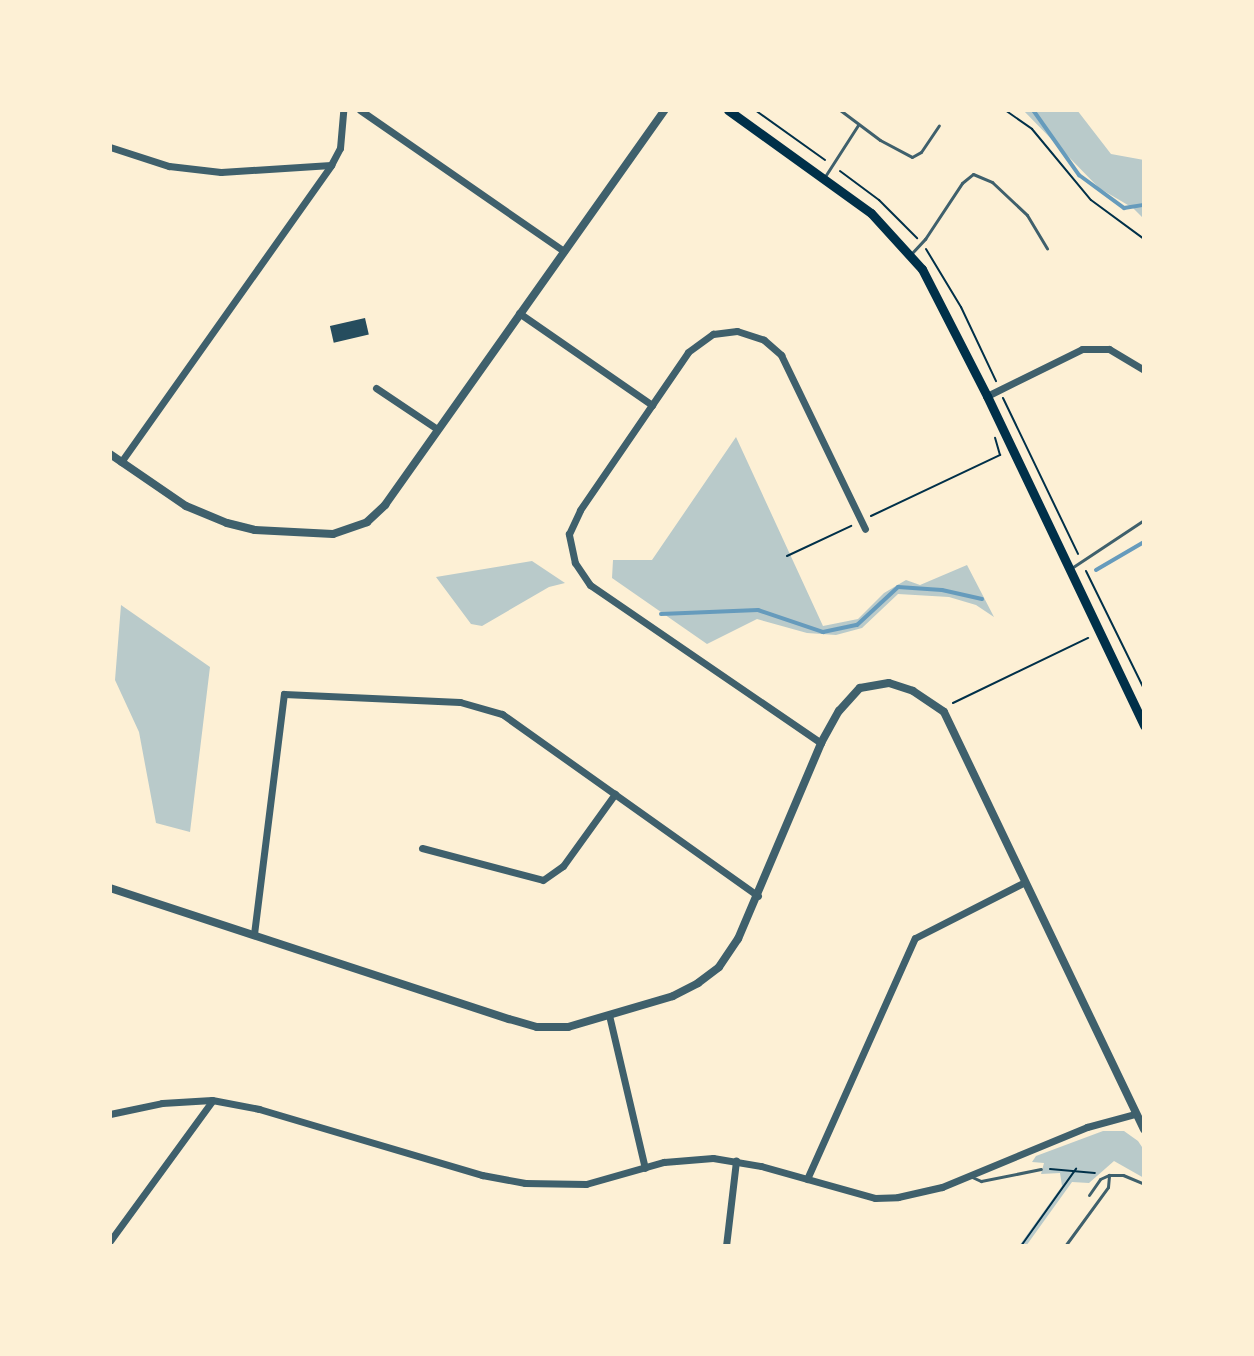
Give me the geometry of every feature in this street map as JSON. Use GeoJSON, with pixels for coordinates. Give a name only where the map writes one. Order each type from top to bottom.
{"type":"FeatureCollection","features":[{"type":"Feature","properties":{"kind":"main road"},"geometry":{"type":"LineString","coordinates":[[728,110],[871,213],[911,254],[938,295],[1144,725]]}},
{"type":"Feature","properties":{"kind":"street"},"geometry":{"type":"LineString","coordinates":[[121,462],[331,165],[340,148],[343,110]]}},
{"type":"Feature","properties":{"kind":"street"},"geometry":{"type":"LineString","coordinates":[[360,110],[564,251]]}},
{"type":"Feature","properties":{"kind":"street"},"geometry":{"type":"LineString","coordinates":[[110,454],[208,517],[255,530],[333,534],[356,528],[376,514],[665,110]]}},
{"type":"Feature","properties":{"kind":"street"},"geometry":{"type":"LineString","coordinates":[[110,147],[169,166],[221,172],[331,165]]}},
{"type":"Feature","properties":{"kind":"street"},"geometry":{"type":"LineString","coordinates":[[519,313],[652,405]]}},
{"type":"Feature","properties":{"kind":"street"},"geometry":{"type":"LineString","coordinates":[[821,743],[590,585],[575,563],[569,543],[573,522],[688,352],[713,334],[737,331],[764,340],[781,355],[863,525]]}},
{"type":"Feature","properties":{"kind":"street"},"geometry":{"type":"LineString","coordinates":[[987,396],[1082,349],[1109,349],[1144,370]]}},
{"type":"Feature","properties":{"kind":"street"},"geometry":{"type":"LineString","coordinates":[[376,388],[437,429]]}},
{"type":"Feature","properties":{"kind":"street"},"geometry":{"type":"LineString","coordinates":[[110,888],[537,1027],[568,1027],[687,991],[710,975],[728,956],[758,896],[821,743],[839,711],[860,688],[889,683],[913,691],[940,709],[1144,1130]]}},
{"type":"Feature","properties":{"kind":"street"},"geometry":{"type":"LineString","coordinates":[[254,934],[284,694],[460,702],[502,714],[758,896]]}},
{"type":"Feature","properties":{"kind":"street"},"geometry":{"type":"LineString","coordinates":[[422,848],[543,880],[563,866],[615,794]]}},
{"type":"Feature","properties":{"kind":"street"},"geometry":{"type":"LineString","coordinates":[[807,1179],[915,938],[1023,883]]}},
{"type":"Feature","properties":{"kind":"street"},"geometry":{"type":"LineString","coordinates":[[609,1015],[645,1168]]}},
{"type":"Feature","properties":{"kind":"street"},"geometry":{"type":"LineString","coordinates":[[110,1114],[162,1103],[212,1100],[259,1109],[514,1182],[544,1186],[586,1184],[687,1159],[736,1161],[875,1198],[919,1193],[969,1176],[1087,1127],[1135,1114]]}},
{"type":"Feature","properties":{"kind":"street"},"geometry":{"type":"LineString","coordinates":[[110,1241],[212,1100]]}},
{"type":"Feature","properties":{"kind":"street"},"geometry":{"type":"LineString","coordinates":[[726,1246],[736,1161]]}},
{"type":"Feature","properties":{"kind":"lane"},"geometry":{"type":"LineString","coordinates":[[840,110],[903,154],[916,158],[939,125]]}},
{"type":"Feature","properties":{"kind":"lane"},"geometry":{"type":"LineString","coordinates":[[824,178],[858,125]]}},
{"type":"Feature","properties":{"kind":"lane"},"geometry":{"type":"LineString","coordinates":[[911,254],[925,239],[962,183],[973,174],[992,182],[1027,215],[1047,248]]}},
{"type":"Feature","properties":{"kind":"lane"},"geometry":{"type":"LineString","coordinates":[[1070,569],[1144,520]]}},
{"type":"Feature","properties":{"kind":"lane"},"geometry":{"type":"LineString","coordinates":[[969,1176],[981,1181],[1041,1169]]}},
{"type":"Feature","properties":{"kind":"lane"},"geometry":{"type":"LineString","coordinates":[[1089,1195],[1100,1179],[1109,1175],[1123,1175],[1144,1184]]}},
{"type":"Feature","properties":{"kind":"lane"},"geometry":{"type":"LineString","coordinates":[[1065,1246],[1108,1187],[1109,1175]]}},
{"type":"Feature","properties":{"kind":"path"},"geometry":{"type":"LineString","coordinates":[[1005,110],[1032,129],[1091,200],[1144,239]]}},
{"type":"Feature","properties":{"kind":"path"},"geometry":{"type":"LineString","coordinates":[[787,556],[863,525],[1000,455],[993,440],[1005,434]]}},
{"type":"Feature","properties":{"kind":"path"},"geometry":{"type":"LineString","coordinates":[[940,709],[1100,632]]}},
{"type":"Feature","properties":{"kind":"path"},"geometry":{"type":"LineString","coordinates":[[1041,1169],[1076,1169],[1109,1175]]}},
{"type":"Feature","properties":{"kind":"path"},"geometry":{"type":"LineString","coordinates":[[1021,1246],[1076,1169]]}},
{"type":"Feature","properties":{"kind":"shaded area"},"geometry":{"type":"Polygon","coordinates":[[[1023,110],[1077,110],[1111,154],[1144,160],[1144,219],[1133,208],[1099,188],[1023,110]]]}},
{"type":"Feature","properties":{"kind":"shaded area"},"geometry":{"type":"Polygon","coordinates":[[[736,437],[823,626],[858,619],[884,593],[906,580],[920,585],[967,565],[994,617],[976,605],[949,597],[898,594],[862,628],[836,635],[807,633],[757,619],[707,644],[612,578],[613,560],[652,560],[736,437]]]}},
{"type":"Feature","properties":{"kind":"shaded area"},"geometry":{"type":"Polygon","coordinates":[[[532,561],[565,583],[549,587],[482,626],[471,624],[436,577],[532,561]]]}},
{"type":"Feature","properties":{"kind":"shaded area"},"geometry":{"type":"Polygon","coordinates":[[[121,605],[210,667],[190,832],[156,823],[139,732],[115,680],[121,605]]]}},
{"type":"Feature","properties":{"kind":"shaded area"},"geometry":{"type":"Polygon","coordinates":[[[1103,1131],[1124,1131],[1138,1141],[1144,1150],[1144,1178],[1114,1161],[1089,1183],[1072,1182],[1026,1246],[1019,1246],[1062,1186],[1060,1173],[1041,1174],[1044,1163],[1032,1162],[1036,1156],[1103,1131]]]}},
{"type":"Feature","properties":{"kind":"building"},"geometry":{"type":"Polygon","coordinates":[[[365,318],[369,335],[334,343],[330,326],[365,318]]]}},
{"type":"Feature","properties":{"kind":"waterway"},"geometry":{"type":"LineString","coordinates":[[1033,110],[1079,175],[1124,208],[1144,205]]}},
{"type":"Feature","properties":{"kind":"waterway"},"geometry":{"type":"LineString","coordinates":[[1096,570],[1144,542]]}},
{"type":"Feature","properties":{"kind":"waterway"},"geometry":{"type":"LineString","coordinates":[[661,614],[758,610],[823,632],[857,625],[898,587],[942,590],[982,599]]}}]}
